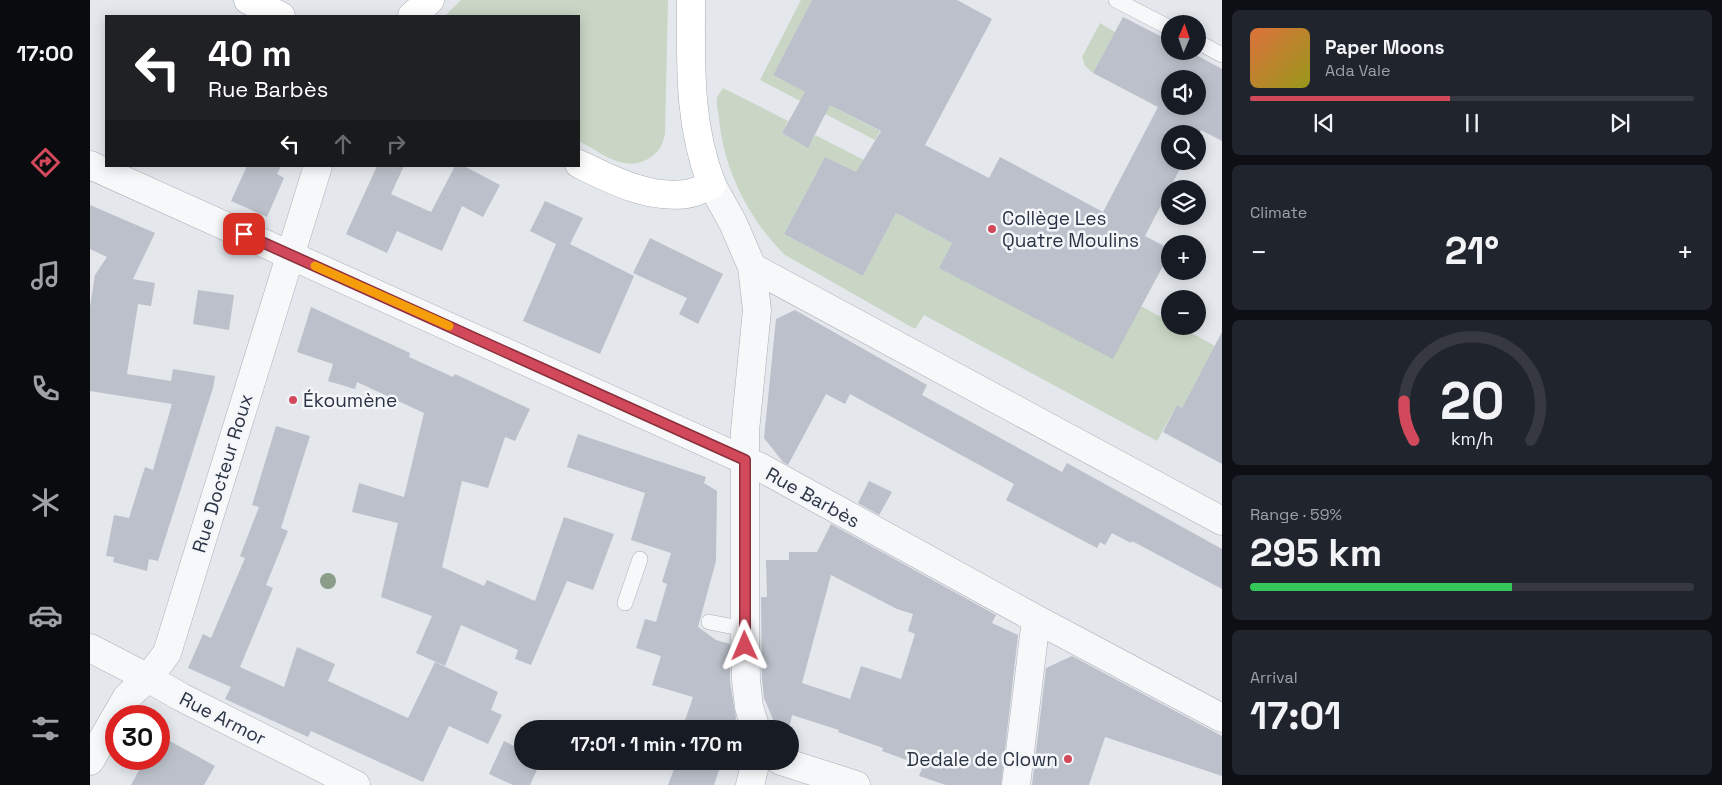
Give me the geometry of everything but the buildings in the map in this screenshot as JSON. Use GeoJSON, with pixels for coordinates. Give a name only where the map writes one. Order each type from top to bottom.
{"type":"FeatureCollection","features":[{"type":"Feature","properties":{"kind":"street"},"geometry":{"type":"LineString","coordinates":[[248,0],[279,15]]}},
{"type":"Feature","properties":{"kind":"street"},"geometry":{"type":"LineString","coordinates":[[413,15],[430,0]]}},
{"type":"Feature","properties":{"kind":"street"},"geometry":{"type":"LineString","coordinates":[[691,0],[693,109],[705,166],[712,185],[733,223],[752,267],[757,310],[745,431],[745,629],[749,707],[753,720]]}},
{"type":"Feature","properties":{"kind":"street"},"geometry":{"type":"LineString","coordinates":[[580,164],[638,190],[687,194],[712,185]]}},
{"type":"Feature","properties":{"kind":"street","name":"Rue Barbès"},"geometry":{"type":"LineString","coordinates":[[90,165],[745,460],[1222,718]]}},
{"type":"Feature","properties":{"kind":"street","name":"Rue Docteur Roux"},"geometry":{"type":"LineString","coordinates":[[90,761],[127,697],[148,678],[167,653],[318,167]]}},
{"type":"Feature","properties":{"kind":"street"},"geometry":{"type":"LineString","coordinates":[[752,267],[1222,521]]}},
{"type":"Feature","properties":{"kind":"street"},"geometry":{"type":"LineString","coordinates":[[1016,785],[1036,619]]}},
{"type":"Feature","properties":{"kind":"street","name":"Rue Armor"},"geometry":{"type":"LineString","coordinates":[[90,648],[347,783]]}},
{"type":"Feature","properties":{"kind":"street"},"geometry":{"type":"LineString","coordinates":[[799,767],[856,785]]}},
{"type":"Feature","properties":{"kind":"street"},"geometry":{"type":"LineString","coordinates":[[750,785],[754,770]]}},
{"type":"Feature","properties":{"kind":"lane"},"geometry":{"type":"LineString","coordinates":[[1116,0],[1161,23]]}},
{"type":"Feature","properties":{"kind":"lane"},"geometry":{"type":"LineString","coordinates":[[1206,46],[1222,55]]}},
{"type":"Feature","properties":{"kind":"lane"},"geometry":{"type":"LineString","coordinates":[[625,603],[640,559]]}},
{"type":"Feature","properties":{"kind":"lane"},"geometry":{"type":"LineString","coordinates":[[709,622],[745,629]]}},
{"type":"Feature","properties":{"kind":"green space"},"geometry":{"type":"Polygon","coordinates":[[[461,0],[668,0],[665,134],[663,142],[652,157],[639,163],[630,164],[612,159],[580,142],[580,15],[446,15],[461,0]]]}},
{"type":"Feature","properties":{"kind":"green space"},"geometry":{"type":"Polygon","coordinates":[[[801,0],[812,0],[773,75],[880,131],[875,140],[760,80],[801,0]]]}},
{"type":"Feature","properties":{"kind":"green space"},"geometry":{"type":"Polygon","coordinates":[[[1100,23],[1115,32],[1093,73],[1085,66],[1082,57],[1100,23]]]}},
{"type":"Feature","properties":{"kind":"green space"},"geometry":{"type":"Polygon","coordinates":[[[723,88],[788,121],[782,133],[808,147],[815,135],[864,160],[856,173],[825,157],[784,234],[863,276],[896,213],[952,243],[939,268],[1141,306],[1161,317],[1161,335],[1195,335],[1215,346],[1182,408],[1177,405],[1157,441],[924,315],[915,329],[785,255],[760,226],[749,209],[732,174],[722,137],[717,98],[723,88]]]}},
{"type":"Feature","properties":{"kind":"slow traffic"},"geometry":{"type":"LineString","coordinates":[[315,266],[449,326]]}},
{"type":"Feature","properties":{"kind":"place","name":"Collège Les Quatre Moulins"},"geometry":{"type":"Point","coordinates":[992,229]}},
{"type":"Feature","properties":{"kind":"place","name":"Ékoumène"},"geometry":{"type":"Point","coordinates":[293,400]}},
{"type":"Feature","properties":{"kind":"place","name":"Dedale de Clown"},"geometry":{"type":"Point","coordinates":[1068,759]}},
{"type":"Feature","properties":{"kind":"route"},"geometry":{"type":"LineString","coordinates":[[244,234],[745,460],[745,646]]}}]}
